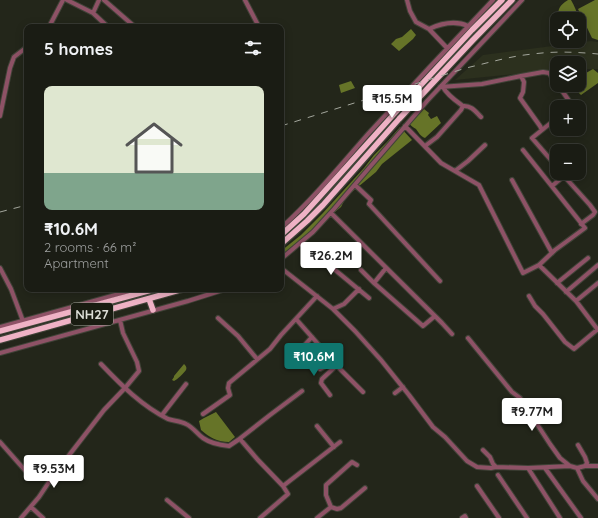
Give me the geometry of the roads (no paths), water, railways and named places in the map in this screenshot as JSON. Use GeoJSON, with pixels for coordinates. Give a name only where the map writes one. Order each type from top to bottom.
{"type":"FeatureCollection","features":[{"type":"Feature","properties":{"kind":"highway"},"geometry":{"type":"LineString","coordinates":[[284,232],[304,214],[394,114],[502,0]]}},
{"type":"Feature","properties":{"kind":"highway"},"geometry":{"type":"LineString","coordinates":[[284,241],[323,205],[399,119],[476,36],[512,0]]}},
{"type":"Feature","properties":{"kind":"highway","name":"NH27"},"geometry":{"type":"LineString","coordinates":[[0,332],[144,292]]}},
{"type":"Feature","properties":{"kind":"highway","name":"NH27"},"geometry":{"type":"LineString","coordinates":[[0,340],[174,292]]}},
{"type":"Feature","properties":{"kind":"highway"},"geometry":{"type":"LineString","coordinates":[[149,299],[153,310]]}},
{"type":"Feature","properties":{"kind":"street"},"geometry":{"type":"LineString","coordinates":[[51,24],[63,0]]}},
{"type":"Feature","properties":{"kind":"street"},"geometry":{"type":"LineString","coordinates":[[67,0],[94,13],[105,24]]}},
{"type":"Feature","properties":{"kind":"street"},"geometry":{"type":"LineString","coordinates":[[94,13],[100,0]]}},
{"type":"Feature","properties":{"kind":"street"},"geometry":{"type":"LineString","coordinates":[[104,0],[132,24]]}},
{"type":"Feature","properties":{"kind":"street"},"geometry":{"type":"LineString","coordinates":[[245,0],[257,24]]}},
{"type":"Feature","properties":{"kind":"street"},"geometry":{"type":"LineString","coordinates":[[407,0],[410,11],[416,22],[429,29],[447,48]]}},
{"type":"Feature","properties":{"kind":"street"},"geometry":{"type":"LineString","coordinates":[[284,225],[418,79],[493,0]]}},
{"type":"Feature","properties":{"kind":"street"},"geometry":{"type":"LineString","coordinates":[[284,257],[313,232],[331,213],[405,126],[522,0]]}},
{"type":"Feature","properties":{"kind":"street"},"geometry":{"type":"LineString","coordinates":[[429,29],[437,25],[457,22],[468,26]]}},
{"type":"Feature","properties":{"kind":"street"},"geometry":{"type":"LineString","coordinates":[[0,116],[2,92],[10,68],[14,58],[24,50]]}},
{"type":"Feature","properties":{"kind":"street"},"geometry":{"type":"LineString","coordinates":[[442,87],[482,84],[547,72],[550,75]]}},
{"type":"Feature","properties":{"kind":"street"},"geometry":{"type":"LineString","coordinates":[[521,76],[524,82],[523,92],[520,98],[542,130]]}},
{"type":"Feature","properties":{"kind":"street"},"geometry":{"type":"LineString","coordinates":[[442,87],[463,106],[472,108],[481,117]]}},
{"type":"Feature","properties":{"kind":"street"},"geometry":{"type":"LineString","coordinates":[[425,146],[437,137],[462,110],[463,106]]}},
{"type":"Feature","properties":{"kind":"street"},"geometry":{"type":"LineString","coordinates":[[550,124],[532,138],[550,159]]}},
{"type":"Feature","properties":{"kind":"street"},"geometry":{"type":"LineString","coordinates":[[405,126],[441,163],[479,185],[523,273],[540,265],[552,253],[585,228],[523,150]]}},
{"type":"Feature","properties":{"kind":"street"},"geometry":{"type":"LineString","coordinates":[[455,171],[486,145]]}},
{"type":"Feature","properties":{"kind":"street"},"geometry":{"type":"LineString","coordinates":[[512,180],[552,253]]}},
{"type":"Feature","properties":{"kind":"street"},"geometry":{"type":"LineString","coordinates":[[552,186],[558,180]]}},
{"type":"Feature","properties":{"kind":"street"},"geometry":{"type":"LineString","coordinates":[[568,180],[595,212],[593,216],[581,224]]}},
{"type":"Feature","properties":{"kind":"street"},"geometry":{"type":"LineString","coordinates":[[355,185],[371,200],[369,204],[440,281]]}},
{"type":"Feature","properties":{"kind":"street"},"geometry":{"type":"LineString","coordinates":[[331,213],[452,334]]}},
{"type":"Feature","properties":{"kind":"street"},"geometry":{"type":"LineString","coordinates":[[301,243],[369,298]]}},
{"type":"Feature","properties":{"kind":"street"},"geometry":{"type":"LineString","coordinates":[[557,283],[588,258]]}},
{"type":"Feature","properties":{"kind":"street"},"geometry":{"type":"LineString","coordinates":[[568,290],[598,264]]}},
{"type":"Feature","properties":{"kind":"street"},"geometry":{"type":"LineString","coordinates":[[529,296],[535,306],[565,342],[574,349],[598,330],[578,300],[568,290],[557,283],[540,265]]}},
{"type":"Feature","properties":{"kind":"street"},"geometry":{"type":"LineString","coordinates":[[0,268],[11,289],[23,321]]}},
{"type":"Feature","properties":{"kind":"street"},"geometry":{"type":"LineString","coordinates":[[374,283],[386,268]]}},
{"type":"Feature","properties":{"kind":"street"},"geometry":{"type":"LineString","coordinates":[[284,270],[333,309],[361,337],[403,387],[433,427],[445,437],[467,461],[477,467],[491,468],[545,468],[570,466]]}},
{"type":"Feature","properties":{"kind":"street"},"geometry":{"type":"LineString","coordinates":[[361,270],[423,326],[435,316]]}},
{"type":"Feature","properties":{"kind":"street"},"geometry":{"type":"LineString","coordinates":[[578,300],[598,283]]}},
{"type":"Feature","properties":{"kind":"street"},"geometry":{"type":"LineString","coordinates":[[333,309],[344,304],[359,289]]}},
{"type":"Feature","properties":{"kind":"street"},"geometry":{"type":"LineString","coordinates":[[0,327],[126,292]]}},
{"type":"Feature","properties":{"kind":"street"},"geometry":{"type":"LineString","coordinates":[[0,353],[216,292]]}},
{"type":"Feature","properties":{"kind":"street"},"geometry":{"type":"LineString","coordinates":[[203,414],[230,395],[228,388],[229,383],[270,349],[317,296]]}},
{"type":"Feature","properties":{"kind":"street"},"geometry":{"type":"LineString","coordinates":[[218,318],[238,336],[257,359]]}},
{"type":"Feature","properties":{"kind":"street"},"geometry":{"type":"LineString","coordinates":[[296,319],[363,392]]}},
{"type":"Feature","properties":{"kind":"street"},"geometry":{"type":"LineString","coordinates":[[21,518],[39,497],[53,476],[104,410],[139,371],[137,362],[123,333],[120,320]]}},
{"type":"Feature","properties":{"kind":"street"},"geometry":{"type":"LineString","coordinates":[[301,349],[312,338]]}},
{"type":"Feature","properties":{"kind":"street"},"geometry":{"type":"LineString","coordinates":[[468,338],[512,392],[520,398],[560,458],[570,466],[576,468],[598,466]]}},
{"type":"Feature","properties":{"kind":"street"},"geometry":{"type":"LineString","coordinates":[[320,369],[324,368],[331,358]]}},
{"type":"Feature","properties":{"kind":"street"},"geometry":{"type":"LineString","coordinates":[[101,364],[115,379],[142,403],[169,419],[186,423],[203,438],[217,444],[229,446],[302,391]]}},
{"type":"Feature","properties":{"kind":"street"},"geometry":{"type":"LineString","coordinates":[[330,395],[321,383],[322,379],[337,365]]}},
{"type":"Feature","properties":{"kind":"street"},"geometry":{"type":"LineString","coordinates":[[162,415],[186,384]]}},
{"type":"Feature","properties":{"kind":"street"},"geometry":{"type":"LineString","coordinates":[[395,392],[403,387]]}},
{"type":"Feature","properties":{"kind":"street"},"geometry":{"type":"LineString","coordinates":[[317,426],[334,447]]}},
{"type":"Feature","properties":{"kind":"street"},"geometry":{"type":"LineString","coordinates":[[240,439],[283,486],[288,494],[260,518]]}},
{"type":"Feature","properties":{"kind":"street"},"geometry":{"type":"LineString","coordinates":[[0,442],[30,476]]}},
{"type":"Feature","properties":{"kind":"street"},"geometry":{"type":"LineString","coordinates":[[283,486],[340,442]]}},
{"type":"Feature","properties":{"kind":"street"},"geometry":{"type":"LineString","coordinates":[[578,444],[587,463],[585,466]]}},
{"type":"Feature","properties":{"kind":"street"},"geometry":{"type":"LineString","coordinates":[[483,450],[490,457],[496,467]]}},
{"type":"Feature","properties":{"kind":"street"},"geometry":{"type":"LineString","coordinates":[[357,465],[352,462],[326,485],[326,495],[331,507],[337,509],[341,508],[365,488]]}},
{"type":"Feature","properties":{"kind":"street"},"geometry":{"type":"LineString","coordinates":[[528,468],[560,518]]}},
{"type":"Feature","properties":{"kind":"street"},"geometry":{"type":"LineString","coordinates":[[545,468],[581,518]]}},
{"type":"Feature","properties":{"kind":"street"},"geometry":{"type":"LineString","coordinates":[[576,468],[583,481],[598,499]]}},
{"type":"Feature","properties":{"kind":"street"},"geometry":{"type":"LineString","coordinates":[[498,474],[527,518]]}},
{"type":"Feature","properties":{"kind":"street"},"geometry":{"type":"LineString","coordinates":[[477,486],[499,518]]}},
{"type":"Feature","properties":{"kind":"street"},"geometry":{"type":"LineString","coordinates":[[167,500],[189,518]]}},
{"type":"Feature","properties":{"kind":"street"},"geometry":{"type":"LineString","coordinates":[[31,507],[43,518]]}},
{"type":"Feature","properties":{"kind":"street"},"geometry":{"type":"LineString","coordinates":[[317,518],[331,507]]}},
{"type":"Feature","properties":{"kind":"street"},"geometry":{"type":"LineString","coordinates":[[462,518],[465,516],[466,518]]}},
{"type":"Feature","properties":{"kind":"railway"},"geometry":{"type":"LineString","coordinates":[[284,125],[466,68],[499,60],[549,52],[598,54]]}},
{"type":"Feature","properties":{"kind":"railway"},"geometry":{"type":"LineString","coordinates":[[0,212],[24,206]]}}]}
